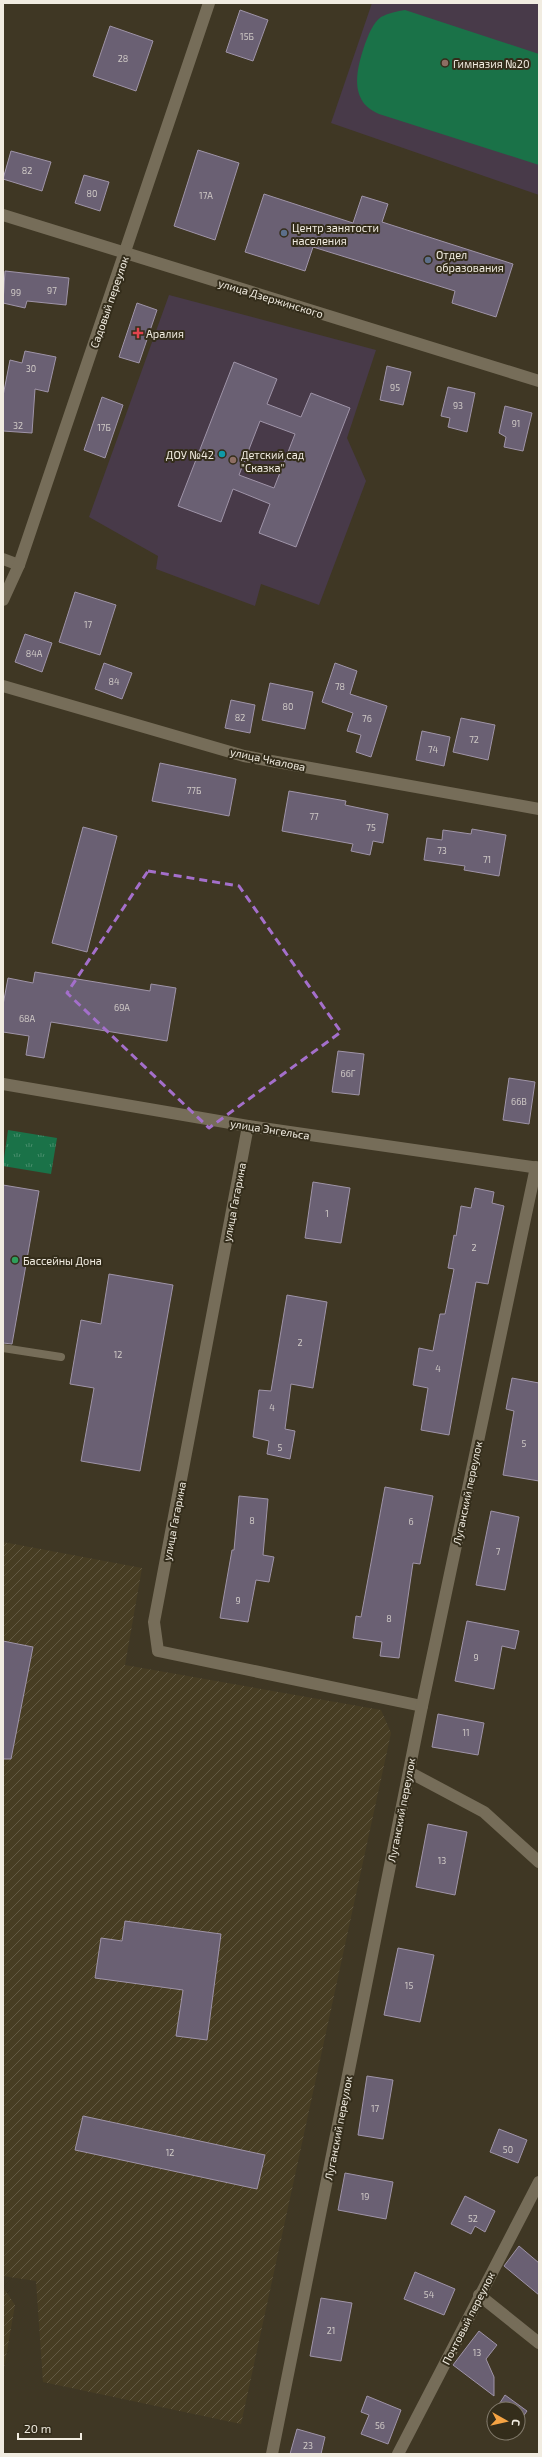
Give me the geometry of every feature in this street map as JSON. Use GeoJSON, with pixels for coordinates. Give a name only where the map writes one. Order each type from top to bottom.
{"type":"FeatureCollection","features":[{"type":"Feature","properties":{"kind":"street","name":"Садовый переулок"},"geometry":{"type":"LineString","coordinates":[[3,600],[19,564],[210,3]]}},
{"type":"Feature","properties":{"kind":"street","name":"улица Дзержинского"},"geometry":{"type":"LineString","coordinates":[[3,215],[539,381]]}},
{"type":"Feature","properties":{"kind":"street"},"geometry":{"type":"LineString","coordinates":[[3,559],[19,564]]}},
{"type":"Feature","properties":{"kind":"street","name":"улица Чкалова"},"geometry":{"type":"LineString","coordinates":[[3,686],[244,756],[539,809]]}},
{"type":"Feature","properties":{"kind":"street","name":"улица Энгельса"},"geometry":{"type":"LineString","coordinates":[[3,1084],[248,1126],[538,1167]]}},
{"type":"Feature","properties":{"kind":"street","name":"улица Гагарина"},"geometry":{"type":"LineString","coordinates":[[248,1126],[154,1622],[158,1651],[422,1706]]}},
{"type":"Feature","properties":{"kind":"street","name":"Луганский переулок"},"geometry":{"type":"LineString","coordinates":[[272,2454],[422,1706],[538,1167]]}},
{"type":"Feature","properties":{"kind":"street"},"geometry":{"type":"LineString","coordinates":[[409,1772],[484,1812],[539,1862]]}},
{"type":"Feature","properties":{"kind":"street","name":"Почтовый переулок"},"geometry":{"type":"LineString","coordinates":[[398,2454],[479,2295],[539,2182]]}},
{"type":"Feature","properties":{"kind":"street"},"geometry":{"type":"LineString","coordinates":[[479,2295],[539,2343]]}},
{"type":"Feature","properties":{"kind":"lane"},"geometry":{"type":"LineString","coordinates":[[3,1348],[61,1357]]}},
{"type":"Feature","properties":{"kind":"highlighted area"},"geometry":{"type":"Polygon","coordinates":[[[148,871],[239,886],[341,1032],[209,1128],[67,993],[148,871]]]}},
{"type":"Feature","properties":{"kind":"shaded area","name":"Гимназия №20"},"geometry":{"type":"Polygon","coordinates":[[[372,3],[539,3],[539,195],[331,123],[372,3]]]}},
{"type":"Feature","properties":{"kind":"shaded area","name":"Детский сад \"Сказка\""},"geometry":{"type":"Polygon","coordinates":[[[169,295],[376,350],[347,438],[366,481],[319,605],[261,584],[255,606],[156,569],[158,556],[89,517],[169,295]]]}},
{"type":"Feature","properties":{"kind":"shaded area"},"geometry":{"type":"Polygon","coordinates":[[[3,1542],[142,1568],[125,1665],[381,1710],[391,1733],[241,2424],[43,2382],[36,2281],[3,2276],[3,1542]]]}},
{"type":"Feature","properties":{"kind":"shaded area"},"geometry":{"type":"Polygon","coordinates":[[[3,2287],[15,2305],[3,2374],[3,2287]]]}},
{"type":"Feature","properties":{"kind":"green space","name":"Гимназия №20"},"geometry":{"type":"Polygon","coordinates":[[[405,10],[539,54],[539,165],[379,114],[369,109],[359,94],[357,85],[357,76],[364,47],[375,23],[381,17],[393,12],[405,10]]]}},
{"type":"Feature","properties":{"kind":"green space"},"geometry":{"type":"Polygon","coordinates":[[[8,1130],[57,1138],[51,1174],[3,1166],[8,1130]]]}},
{"type":"Feature","properties":{"kind":"building"},"geometry":{"type":"Polygon","coordinates":[[[240,10],[268,20],[253,61],[226,52],[240,10]]]}},
{"type":"Feature","properties":{"kind":"building"},"geometry":{"type":"Polygon","coordinates":[[[110,26],[153,41],[136,91],[93,76],[110,26]]]}},
{"type":"Feature","properties":{"kind":"building"},"geometry":{"type":"Polygon","coordinates":[[[198,150],[239,163],[215,240],[174,226],[198,150]]]}},
{"type":"Feature","properties":{"kind":"building"},"geometry":{"type":"Polygon","coordinates":[[[11,151],[51,162],[42,191],[3,179],[11,151]]]}},
{"type":"Feature","properties":{"kind":"building"},"geometry":{"type":"Polygon","coordinates":[[[84,175],[109,182],[100,211],[75,203],[84,175]]]}},
{"type":"Feature","properties":{"kind":"building","name":"Отдел образования"},"geometry":{"type":"Polygon","coordinates":[[[264,194],[353,223],[362,196],[388,204],[382,222],[513,264],[496,317],[452,303],[455,291],[313,247],[305,271],[245,252],[264,194]]]}},
{"type":"Feature","properties":{"kind":"building"},"geometry":{"type":"Polygon","coordinates":[[[5,271],[69,278],[66,305],[27,301],[25,308],[3,303],[5,271]]]}},
{"type":"Feature","properties":{"kind":"building","name":"Аралия"},"geometry":{"type":"Polygon","coordinates":[[[137,303],[157,310],[139,363],[119,357],[137,303]]]}},
{"type":"Feature","properties":{"kind":"building"},"geometry":{"type":"Polygon","coordinates":[[[25,351],[56,357],[48,392],[35,389],[32,433],[3,431],[3,396],[10,360],[22,363],[25,351]]]}},
{"type":"Feature","properties":{"kind":"building","name":"ДОУ №42"},"geometry":{"type":"Polygon","coordinates":[[[234,362],[277,379],[267,404],[301,417],[311,393],[350,408],[296,547],[259,533],[270,504],[233,489],[221,522],[178,506],[234,362]],[[260,421],[239,475],[274,488],[295,434],[260,421]]]}},
{"type":"Feature","properties":{"kind":"building"},"geometry":{"type":"Polygon","coordinates":[[[387,366],[411,372],[403,405],[380,400],[387,366]]]}},
{"type":"Feature","properties":{"kind":"building"},"geometry":{"type":"Polygon","coordinates":[[[448,387],[475,393],[467,432],[448,427],[450,418],[441,416],[448,387]]]}},
{"type":"Feature","properties":{"kind":"building"},"geometry":{"type":"Polygon","coordinates":[[[102,397],[123,405],[105,458],[84,450],[102,397]]]}},
{"type":"Feature","properties":{"kind":"building"},"geometry":{"type":"Polygon","coordinates":[[[505,406],[532,413],[523,451],[504,447],[506,437],[499,433],[505,406]]]}},
{"type":"Feature","properties":{"kind":"building"},"geometry":{"type":"Polygon","coordinates":[[[75,592],[116,605],[100,655],[59,642],[75,592]]]}},
{"type":"Feature","properties":{"kind":"building"},"geometry":{"type":"Polygon","coordinates":[[[25,634],[52,643],[42,672],[15,662],[25,634]]]}},
{"type":"Feature","properties":{"kind":"building"},"geometry":{"type":"Polygon","coordinates":[[[104,663],[132,673],[122,699],[95,689],[104,663]]]}},
{"type":"Feature","properties":{"kind":"building"},"geometry":{"type":"Polygon","coordinates":[[[335,663],[357,671],[350,694],[387,706],[371,757],[356,752],[361,735],[347,731],[353,713],[322,702],[335,663]]]}},
{"type":"Feature","properties":{"kind":"building"},"geometry":{"type":"Polygon","coordinates":[[[270,683],[313,692],[305,729],[262,720],[270,683]]]}},
{"type":"Feature","properties":{"kind":"building"},"geometry":{"type":"Polygon","coordinates":[[[231,700],[255,705],[250,733],[225,728],[231,700]]]}},
{"type":"Feature","properties":{"kind":"building"},"geometry":{"type":"Polygon","coordinates":[[[461,718],[495,725],[488,760],[453,752],[461,718]]]}},
{"type":"Feature","properties":{"kind":"building"},"geometry":{"type":"Polygon","coordinates":[[[422,731],[450,737],[444,766],[416,760],[422,731]]]}},
{"type":"Feature","properties":{"kind":"building"},"geometry":{"type":"Polygon","coordinates":[[[160,763],[236,779],[229,816],[152,801],[160,763]]]}},
{"type":"Feature","properties":{"kind":"building"},"geometry":{"type":"Polygon","coordinates":[[[289,791],[346,801],[345,805],[388,814],[383,843],[373,841],[370,855],[351,851],[353,844],[282,831],[289,791]]]}},
{"type":"Feature","properties":{"kind":"building"},"geometry":{"type":"Polygon","coordinates":[[[83,827],[117,836],[87,952],[52,943],[83,827]]]}},
{"type":"Feature","properties":{"kind":"building"},"geometry":{"type":"Polygon","coordinates":[[[472,829],[506,835],[499,876],[464,870],[465,866],[424,860],[427,838],[442,840],[443,830],[471,834],[472,829]]]}},
{"type":"Feature","properties":{"kind":"building"},"geometry":{"type":"Polygon","coordinates":[[[35,972],[150,991],[151,984],[176,988],[167,1041],[51,1022],[44,1058],[26,1055],[29,1036],[3,1032],[3,1005],[8,978],[33,983],[35,972]]]}},
{"type":"Feature","properties":{"kind":"building"},"geometry":{"type":"Polygon","coordinates":[[[338,1051],[364,1054],[359,1095],[332,1092],[338,1051]]]}},
{"type":"Feature","properties":{"kind":"building"},"geometry":{"type":"Polygon","coordinates":[[[509,1078],[535,1082],[529,1124],[503,1120],[509,1078]]]}},
{"type":"Feature","properties":{"kind":"building"},"geometry":{"type":"Polygon","coordinates":[[[313,1182],[350,1188],[341,1243],[305,1238],[313,1182]]]}},
{"type":"Feature","properties":{"kind":"building","name":"Бассейны Дона"},"geometry":{"type":"Polygon","coordinates":[[[3,1185],[39,1191],[12,1344],[3,1343],[3,1185]]]}},
{"type":"Feature","properties":{"kind":"building"},"geometry":{"type":"Polygon","coordinates":[[[475,1188],[494,1192],[492,1203],[504,1206],[488,1284],[476,1282],[449,1435],[421,1430],[428,1388],[413,1385],[419,1348],[433,1351],[440,1314],[445,1314],[454,1269],[448,1268],[454,1235],[456,1236],[461,1206],[471,1208],[475,1188]]]}},
{"type":"Feature","properties":{"kind":"building"},"geometry":{"type":"Polygon","coordinates":[[[109,1274],[173,1285],[140,1471],[81,1461],[94,1388],[70,1384],[81,1320],[101,1324],[109,1274]]]}},
{"type":"Feature","properties":{"kind":"building"},"geometry":{"type":"Polygon","coordinates":[[[287,1295],[327,1302],[313,1388],[291,1384],[285,1429],[295,1431],[290,1459],[267,1454],[269,1441],[253,1437],[259,1390],[271,1391],[287,1295]]]}},
{"type":"Feature","properties":{"kind":"building"},"geometry":{"type":"Polygon","coordinates":[[[512,1378],[539,1383],[539,1481],[503,1475],[514,1411],[506,1409],[512,1378]]]}},
{"type":"Feature","properties":{"kind":"building"},"geometry":{"type":"Polygon","coordinates":[[[385,1487],[433,1496],[420,1564],[413,1563],[399,1658],[380,1656],[382,1642],[353,1638],[356,1616],[361,1617],[385,1487]]]}},
{"type":"Feature","properties":{"kind":"building"},"geometry":{"type":"Polygon","coordinates":[[[239,1496],[268,1499],[263,1555],[274,1557],[269,1582],[256,1580],[248,1622],[220,1618],[232,1550],[234,1550],[239,1496]]]}},
{"type":"Feature","properties":{"kind":"building"},"geometry":{"type":"Polygon","coordinates":[[[491,1511],[519,1517],[505,1590],[476,1585],[491,1511]]]}},
{"type":"Feature","properties":{"kind":"building"},"geometry":{"type":"Polygon","coordinates":[[[467,1621],[519,1631],[515,1649],[502,1646],[494,1689],[455,1681],[467,1621]]]}},
{"type":"Feature","properties":{"kind":"building"},"geometry":{"type":"Polygon","coordinates":[[[3,1641],[33,1647],[11,1759],[3,1759],[3,1641]]]}},
{"type":"Feature","properties":{"kind":"building"},"geometry":{"type":"Polygon","coordinates":[[[438,1714],[484,1723],[478,1755],[432,1747],[438,1714]]]}},
{"type":"Feature","properties":{"kind":"building"},"geometry":{"type":"Polygon","coordinates":[[[428,1824],[467,1832],[455,1895],[416,1887],[428,1824]]]}},
{"type":"Feature","properties":{"kind":"building"},"geometry":{"type":"Polygon","coordinates":[[[125,1921],[221,1934],[207,2040],[176,2036],[183,1990],[95,1978],[101,1938],[122,1941],[125,1921]]]}},
{"type":"Feature","properties":{"kind":"building"},"geometry":{"type":"Polygon","coordinates":[[[398,1948],[434,1955],[420,2022],[384,2015],[398,1948]]]}},
{"type":"Feature","properties":{"kind":"building"},"geometry":{"type":"Polygon","coordinates":[[[367,2076],[393,2080],[383,2139],[358,2135],[367,2076]]]}},
{"type":"Feature","properties":{"kind":"building"},"geometry":{"type":"Polygon","coordinates":[[[83,2116],[265,2155],[257,2189],[75,2150],[83,2116]]]}},
{"type":"Feature","properties":{"kind":"building"},"geometry":{"type":"Polygon","coordinates":[[[499,2129],[527,2140],[518,2163],[490,2152],[499,2129]]]}},
{"type":"Feature","properties":{"kind":"building"},"geometry":{"type":"Polygon","coordinates":[[[345,2173],[393,2182],[386,2219],[338,2210],[345,2173]]]}},
{"type":"Feature","properties":{"kind":"building"},"geometry":{"type":"Polygon","coordinates":[[[465,2196],[495,2211],[485,2232],[475,2226],[471,2234],[451,2224],[465,2196]]]}},
{"type":"Feature","properties":{"kind":"building"},"geometry":{"type":"Polygon","coordinates":[[[519,2246],[539,2263],[539,2295],[504,2266],[519,2246]]]}},
{"type":"Feature","properties":{"kind":"building"},"geometry":{"type":"Polygon","coordinates":[[[415,2272],[455,2289],[444,2315],[404,2299],[415,2272]]]}},
{"type":"Feature","properties":{"kind":"building"},"geometry":{"type":"Polygon","coordinates":[[[321,2298],[352,2303],[341,2361],[310,2356],[321,2298]]]}},
{"type":"Feature","properties":{"kind":"building"},"geometry":{"type":"Polygon","coordinates":[[[479,2331],[497,2345],[486,2359],[494,2377],[494,2396],[453,2365],[479,2331]]]}},
{"type":"Feature","properties":{"kind":"building"},"geometry":{"type":"Polygon","coordinates":[[[505,2395],[513,2401],[501,2401],[505,2395]]]}},
{"type":"Feature","properties":{"kind":"building"},"geometry":{"type":"Polygon","coordinates":[[[367,2396],[401,2410],[388,2444],[361,2434],[369,2415],[361,2412],[367,2396]]]}},
{"type":"Feature","properties":{"kind":"building"},"geometry":{"type":"Polygon","coordinates":[[[297,2429],[325,2437],[321,2454],[290,2454],[297,2429]]]}},
{"type":"Feature","properties":{"kind":"place","name":"Гимназия №20"},"geometry":{"type":"Point","coordinates":[445,63]}},
{"type":"Feature","properties":{"kind":"place","name":"Центр занятости населения"},"geometry":{"type":"Point","coordinates":[284,233]}},
{"type":"Feature","properties":{"kind":"place","name":"Отдел образования"},"geometry":{"type":"Point","coordinates":[428,260]}},
{"type":"Feature","properties":{"kind":"place","name":"Аралия"},"geometry":{"type":"Point","coordinates":[138,333]}},
{"type":"Feature","properties":{"kind":"place","name":"ДОУ №42"},"geometry":{"type":"Point","coordinates":[222,454]}},
{"type":"Feature","properties":{"kind":"place","name":"Детский сад \"Сказка\""},"geometry":{"type":"Point","coordinates":[233,460]}},
{"type":"Feature","properties":{"kind":"place","name":"Бассейны Дона"},"geometry":{"type":"Point","coordinates":[15,1260]}}]}
